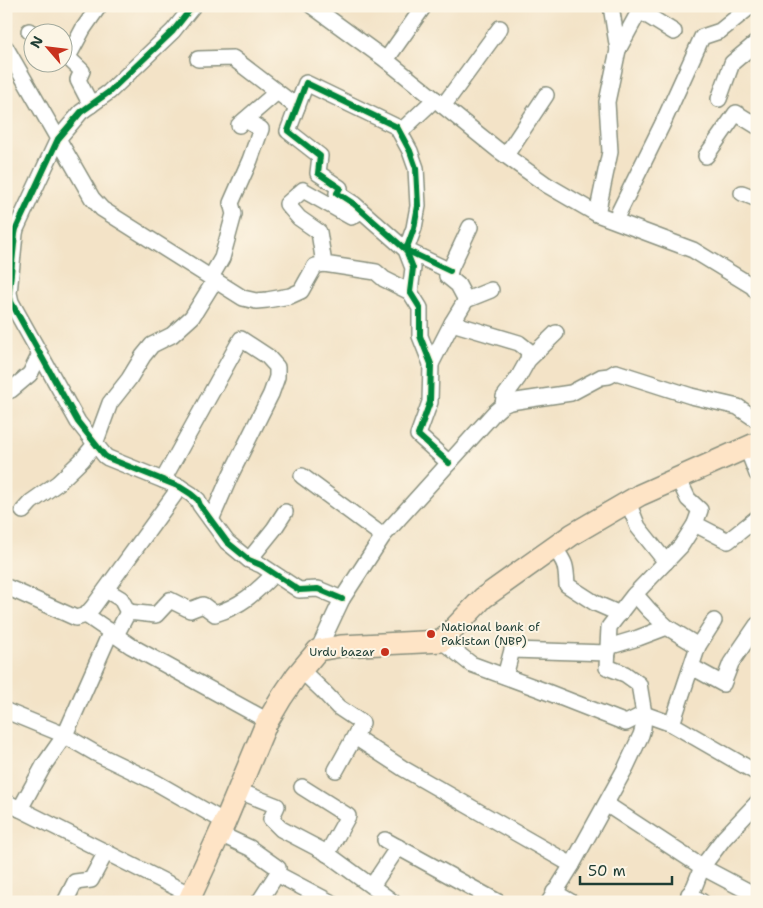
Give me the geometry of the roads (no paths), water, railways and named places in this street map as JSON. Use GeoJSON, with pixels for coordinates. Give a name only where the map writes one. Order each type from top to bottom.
{"type":"FeatureCollection","features":[{"type":"Feature","properties":{"kind":"main road"},"geometry":{"type":"LineString","coordinates":[[189,900],[223,828],[268,721],[301,670],[318,650],[341,646],[442,641],[484,598],[573,534],[640,495],[752,446]]}},
{"type":"Feature","properties":{"kind":"street"},"geometry":{"type":"LineString","coordinates":[[72,44],[99,6]]}},
{"type":"Feature","properties":{"kind":"street"},"geometry":{"type":"LineString","coordinates":[[312,6],[386,60],[547,185],[597,214],[693,250],[752,286],[757,292]]}},
{"type":"Feature","properties":{"kind":"street"},"geometry":{"type":"LineString","coordinates":[[386,60],[424,6]]}},
{"type":"Feature","properties":{"kind":"street"},"geometry":{"type":"LineString","coordinates":[[610,6],[618,50]]}},
{"type":"Feature","properties":{"kind":"street"},"geometry":{"type":"LineString","coordinates":[[614,220],[662,125],[702,36],[720,31],[752,6]]}},
{"type":"Feature","properties":{"kind":"street"},"geometry":{"type":"LineString","coordinates":[[187,8],[173,31],[109,92],[81,112],[58,139],[11,228],[8,292],[11,302],[78,422],[108,458],[180,487],[191,494],[198,500],[227,542],[249,560],[299,590],[318,590],[342,599]]}},
{"type":"Feature","properties":{"kind":"street"},"geometry":{"type":"LineString","coordinates":[[597,214],[610,152],[608,102],[618,50],[641,9],[674,32]]}},
{"type":"Feature","properties":{"kind":"street"},"geometry":{"type":"LineString","coordinates":[[400,132],[439,102],[500,28]]}},
{"type":"Feature","properties":{"kind":"street"},"geometry":{"type":"LineString","coordinates":[[719,99],[732,63],[757,42]]}},
{"type":"Feature","properties":{"kind":"street"},"geometry":{"type":"LineString","coordinates":[[6,48],[92,198],[102,210],[243,298],[256,301],[290,296],[301,291],[315,266],[324,264],[376,272],[384,279],[410,292],[420,308],[420,336],[431,364],[430,402],[418,436],[449,463]]}},
{"type":"Feature","properties":{"kind":"street"},"geometry":{"type":"LineString","coordinates":[[198,59],[233,58],[297,107]]}},
{"type":"Feature","properties":{"kind":"street"},"geometry":{"type":"LineString","coordinates":[[72,61],[82,70],[78,80],[91,105]]}},
{"type":"Feature","properties":{"kind":"street"},"geometry":{"type":"LineString","coordinates":[[410,292],[413,268],[406,250],[414,228],[418,206],[416,168],[410,151],[397,127],[306,83],[288,131],[320,156],[318,173],[340,188],[337,193],[354,204],[406,250],[450,271]]}},
{"type":"Feature","properties":{"kind":"street"},"geometry":{"type":"LineString","coordinates":[[23,511],[31,502],[58,483],[82,460],[95,444],[110,403],[152,345],[172,335],[192,317],[222,258],[234,214],[231,204],[261,129],[242,122],[277,92]]}},
{"type":"Feature","properties":{"kind":"street"},"geometry":{"type":"LineString","coordinates":[[506,155],[546,95]]}},
{"type":"Feature","properties":{"kind":"street"},"geometry":{"type":"LineString","coordinates":[[706,156],[736,113],[757,126]]}},
{"type":"Feature","properties":{"kind":"street"},"geometry":{"type":"LineString","coordinates":[[324,264],[318,232],[299,218],[288,204],[302,190],[351,217],[361,211]]}},
{"type":"Feature","properties":{"kind":"street"},"geometry":{"type":"LineString","coordinates":[[742,194],[757,199]]}},
{"type":"Feature","properties":{"kind":"street"},"geometry":{"type":"LineString","coordinates":[[466,300],[458,285],[447,276],[470,227]]}},
{"type":"Feature","properties":{"kind":"street"},"geometry":{"type":"LineString","coordinates":[[431,364],[466,300],[491,290]]}},
{"type":"Feature","properties":{"kind":"street"},"geometry":{"type":"LineString","coordinates":[[452,323],[519,343],[528,351],[528,360]]}},
{"type":"Feature","properties":{"kind":"street"},"geometry":{"type":"LineString","coordinates":[[502,405],[504,397],[528,360],[556,333]]}},
{"type":"Feature","properties":{"kind":"street"},"geometry":{"type":"LineString","coordinates":[[163,480],[242,339],[267,356],[277,367],[277,377],[271,394],[231,474],[211,520]]}},
{"type":"Feature","properties":{"kind":"street"},"geometry":{"type":"LineString","coordinates":[[6,392],[30,374],[40,354]]}},
{"type":"Feature","properties":{"kind":"street"},"geometry":{"type":"LineString","coordinates":[[318,650],[342,599],[383,536],[502,405],[571,392],[601,377],[609,376],[616,372],[692,396],[738,407],[757,420]]}},
{"type":"Feature","properties":{"kind":"street"},"geometry":{"type":"LineString","coordinates":[[752,446],[757,474]]}},
{"type":"Feature","properties":{"kind":"street"},"geometry":{"type":"LineString","coordinates":[[302,476],[383,536]]}},
{"type":"Feature","properties":{"kind":"street"},"geometry":{"type":"LineString","coordinates":[[571,902],[552,897],[572,865],[626,767],[641,734],[644,714],[639,684],[625,674],[607,667],[610,627],[635,594],[681,546],[695,524],[700,510],[688,500],[678,478]]}},
{"type":"Feature","properties":{"kind":"street"},"geometry":{"type":"LineString","coordinates":[[6,592],[9,588],[15,590],[76,618],[86,615],[180,487]]}},
{"type":"Feature","properties":{"kind":"street"},"geometry":{"type":"LineString","coordinates":[[628,502],[638,527],[666,562]]}},
{"type":"Feature","properties":{"kind":"street"},"geometry":{"type":"LineString","coordinates":[[249,560],[274,530],[285,512]]}},
{"type":"Feature","properties":{"kind":"street"},"geometry":{"type":"LineString","coordinates":[[695,524],[728,542],[757,518]]}},
{"type":"Feature","properties":{"kind":"street"},"geometry":{"type":"LineString","coordinates":[[554,547],[564,562],[567,585],[595,603],[620,614]]}},
{"type":"Feature","properties":{"kind":"street"},"geometry":{"type":"LineString","coordinates":[[128,612],[156,615],[170,600],[190,610],[202,605],[215,614],[229,610],[250,597],[274,574]]}},
{"type":"Feature","properties":{"kind":"street"},"geometry":{"type":"LineString","coordinates":[[106,590],[121,599],[128,612]]}},
{"type":"Feature","properties":{"kind":"street"},"geometry":{"type":"LineString","coordinates":[[635,594],[667,626],[698,646]]}},
{"type":"Feature","properties":{"kind":"street"},"geometry":{"type":"LineString","coordinates":[[128,612],[113,633],[87,682],[65,735],[13,806],[106,852],[189,900]]}},
{"type":"Feature","properties":{"kind":"street"},"geometry":{"type":"LineString","coordinates":[[86,615],[131,646],[268,721]]}},
{"type":"Feature","properties":{"kind":"street"},"geometry":{"type":"LineString","coordinates":[[672,724],[698,646],[714,621]]}},
{"type":"Feature","properties":{"kind":"street"},"geometry":{"type":"LineString","coordinates":[[505,676],[512,650],[608,650],[667,626]]}},
{"type":"Feature","properties":{"kind":"street"},"geometry":{"type":"LineString","coordinates":[[692,666],[723,684],[731,662],[757,626]]}},
{"type":"Feature","properties":{"kind":"street"},"geometry":{"type":"LineString","coordinates":[[442,641],[471,664],[626,723],[644,714],[672,724],[757,773]]}},
{"type":"Feature","properties":{"kind":"street"},"geometry":{"type":"LineString","coordinates":[[301,670],[338,707],[362,723],[336,770]]}},
{"type":"Feature","properties":{"kind":"street"},"geometry":{"type":"LineString","coordinates":[[6,711],[65,735],[95,753],[155,782],[278,868],[277,874],[259,902]]}},
{"type":"Feature","properties":{"kind":"street"},"geometry":{"type":"LineString","coordinates":[[356,736],[404,769],[572,865]]}},
{"type":"Feature","properties":{"kind":"street"},"geometry":{"type":"LineString","coordinates":[[302,787],[348,816],[327,854]]}},
{"type":"Feature","properties":{"kind":"street"},"geometry":{"type":"LineString","coordinates":[[238,790],[277,806],[271,819],[281,829],[327,854],[393,902]]}},
{"type":"Feature","properties":{"kind":"street"},"geometry":{"type":"LineString","coordinates":[[692,899],[702,866],[724,838],[757,803]]}},
{"type":"Feature","properties":{"kind":"street"},"geometry":{"type":"LineString","coordinates":[[606,804],[702,866],[757,896]]}},
{"type":"Feature","properties":{"kind":"street"},"geometry":{"type":"LineString","coordinates":[[372,886],[391,844],[498,902]]}},
{"type":"Feature","properties":{"kind":"street"},"geometry":{"type":"LineString","coordinates":[[65,902],[75,882],[91,880],[106,852]]}},
{"type":"Feature","properties":{"kind":"street"},"geometry":{"type":"LineString","coordinates":[[277,874],[330,902]]}},
{"type":"Feature","properties":{"kind":"place","name":"National bank of Pakistan (NBP)"},"geometry":{"type":"Point","coordinates":[431,634]}},
{"type":"Feature","properties":{"kind":"place","name":"Urdu bazar"},"geometry":{"type":"Point","coordinates":[385,652]}}]}
